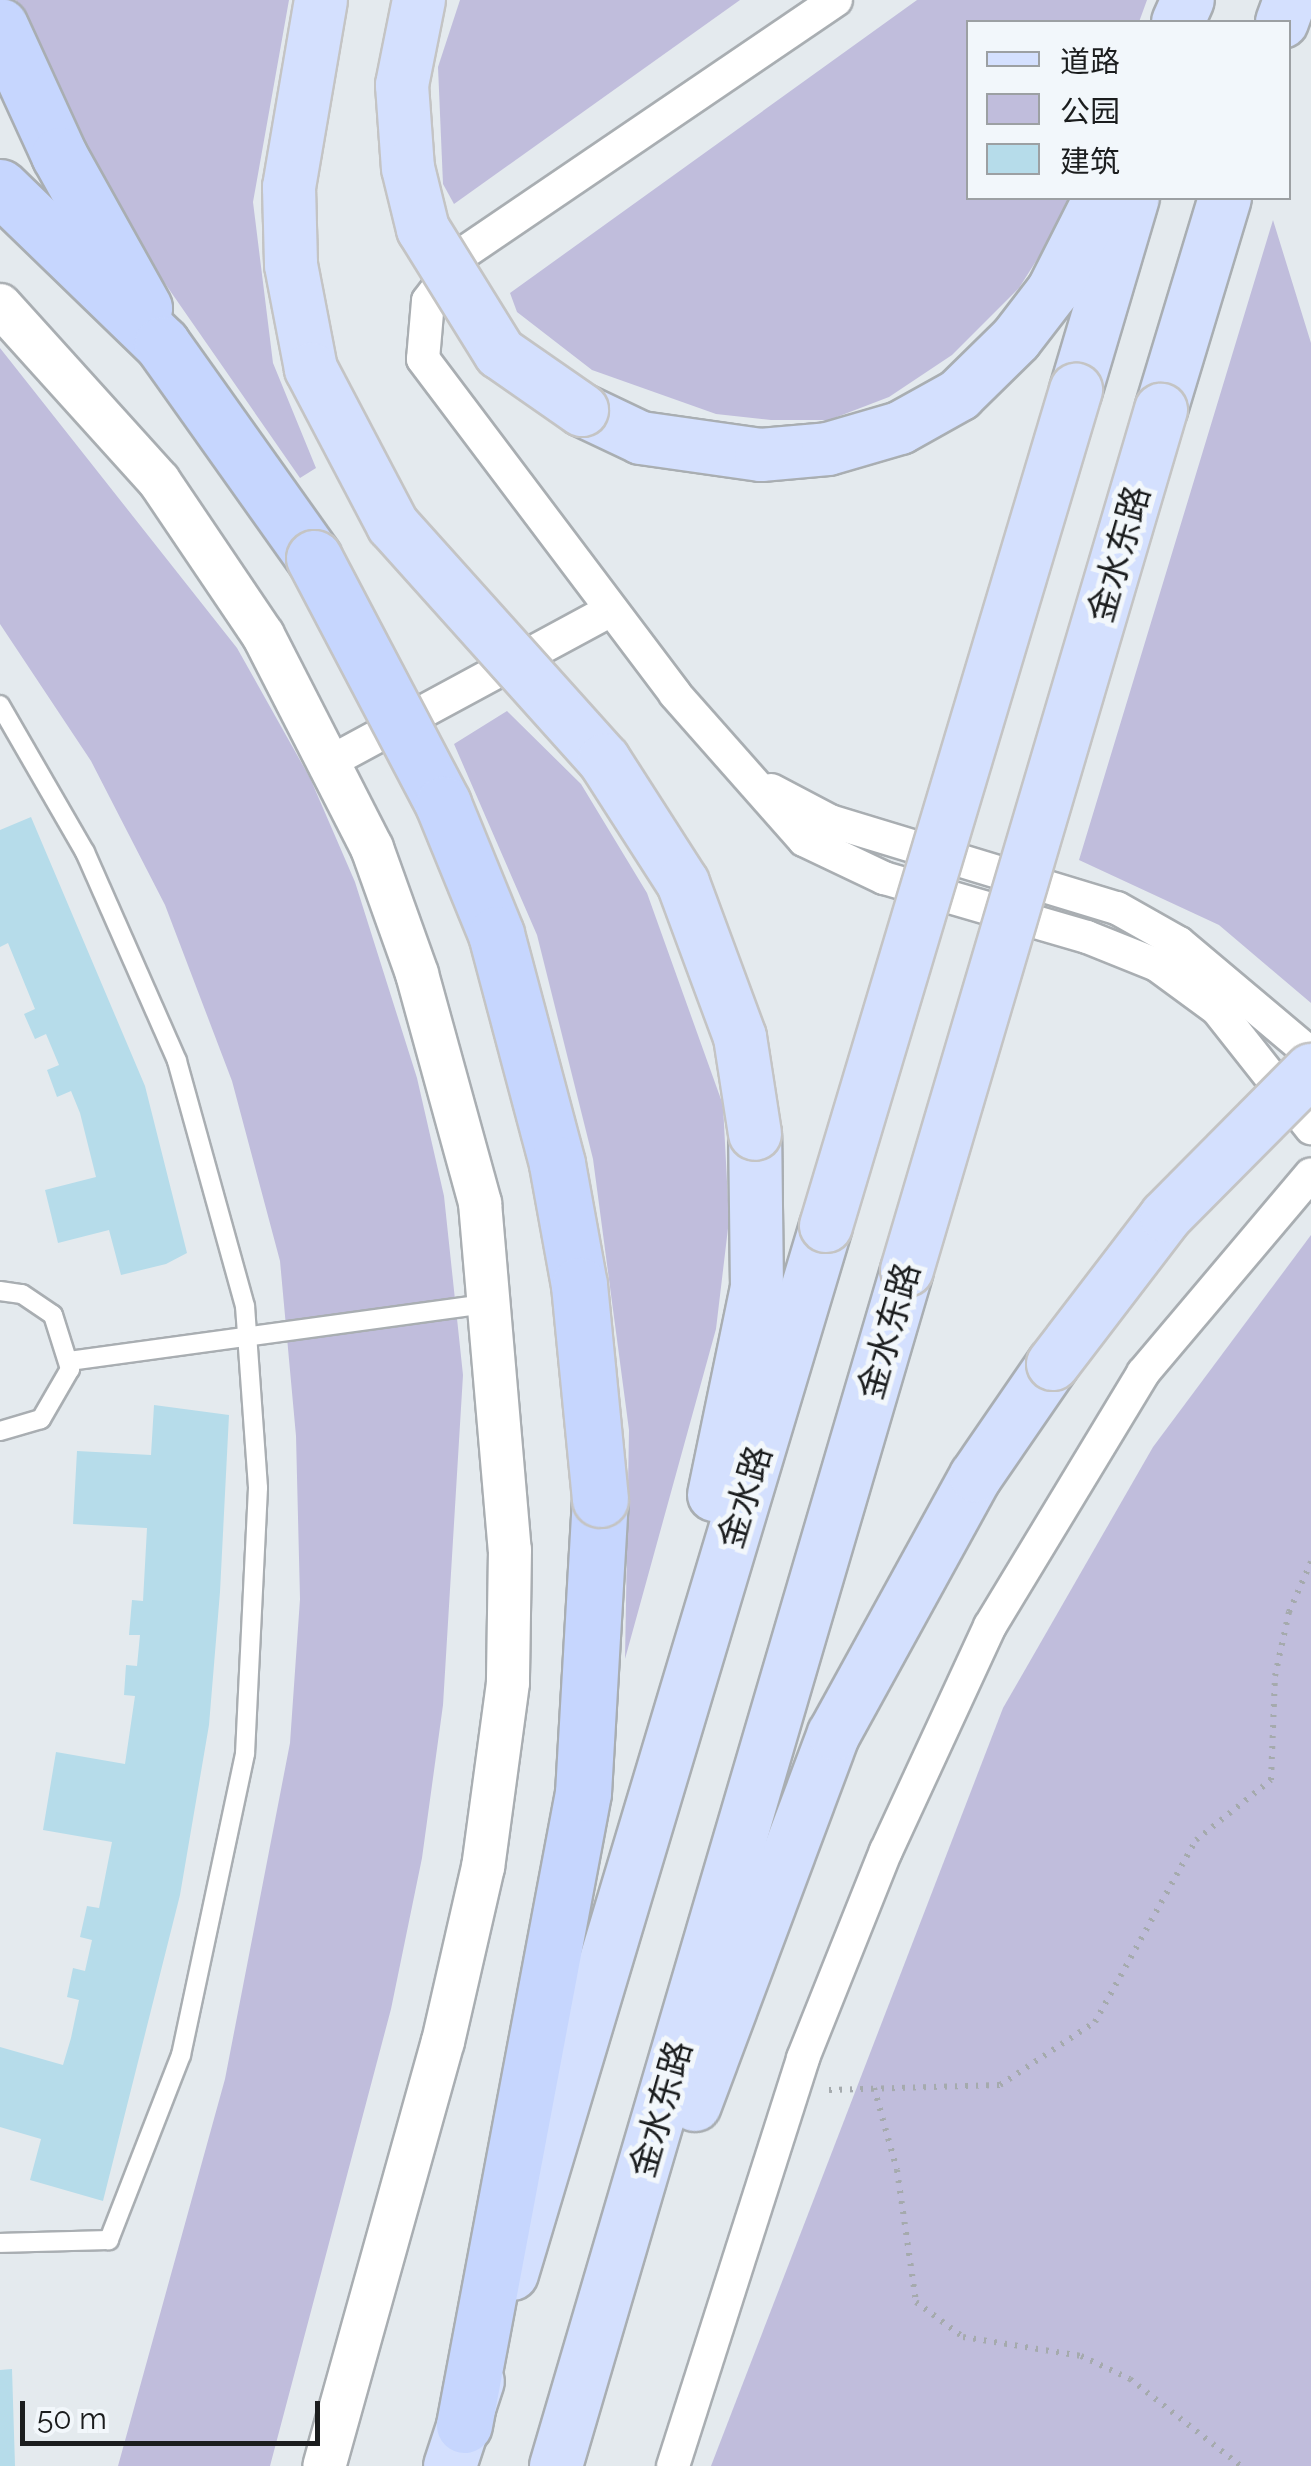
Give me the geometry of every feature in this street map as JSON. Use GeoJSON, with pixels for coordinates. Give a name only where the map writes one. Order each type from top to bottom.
{"type":"FeatureCollection","features":[{"type":"Feature","properties":{"kind":"highway"},"geometry":{"type":"LineString","coordinates":[[0,26],[58,155],[162,344],[314,558],[435,788],[496,934],[557,1164],[579,1285],[600,1498],[583,1793],[450,2452]]}},
{"type":"Feature","properties":{"kind":"highway"},"geometry":{"type":"LineString","coordinates":[[0,186],[162,344]]}},
{"type":"Feature","properties":{"kind":"main road"},"geometry":{"type":"LineString","coordinates":[[322,0],[289,187],[291,265],[311,369],[393,525],[604,760],[683,883],[740,1038],[755,1134],[757,1288],[665,1767],[450,2452]]}},
{"type":"Feature","properties":{"kind":"main road"},"geometry":{"type":"LineString","coordinates":[[419,0],[402,86],[408,168],[423,229],[500,353],[582,410],[641,438],[762,455],[828,449],[900,428],[959,395],[1016,339],[1053,291],[1099,200]]}},
{"type":"Feature","properties":{"kind":"main road","name":"金水路"},"geometry":{"type":"LineString","coordinates":[[665,1767],[1132,200]]}},
{"type":"Feature","properties":{"kind":"main road","name":"金水东路"},"geometry":{"type":"LineString","coordinates":[[557,2466],[1224,200]]}},
{"type":"Feature","properties":{"kind":"main road"},"geometry":{"type":"LineString","coordinates":[[557,2466],[834,1734],[966,1493],[1052,1364],[1166,1216],[1311,1070]]}},
{"type":"Feature","properties":{"kind":"street"},"geometry":{"type":"LineString","coordinates":[[836,0],[465,252],[428,302],[423,359],[675,694],[758,783],[804,840],[840,861],[1157,965],[1218,1009],[1311,1128]]}},
{"type":"Feature","properties":{"kind":"street"},"geometry":{"type":"LineString","coordinates":[[0,305],[159,481],[264,635],[372,848],[417,974],[480,1203],[492,1304],[510,1550],[508,1682],[486,1848],[443,2040],[324,2466]]}},
{"type":"Feature","properties":{"kind":"street"},"geometry":{"type":"LineString","coordinates":[[328,762],[611,610]]}},
{"type":"Feature","properties":{"kind":"street"},"geometry":{"type":"LineString","coordinates":[[758,783],[830,821],[1116,908],[1179,943],[1311,1054]]}},
{"type":"Feature","properties":{"kind":"street"},"geometry":{"type":"LineString","coordinates":[[673,2466],[793,2091],[886,1850],[1038,1536],[1143,1373],[1311,1174]]}},
{"type":"Feature","properties":{"kind":"lane"},"geometry":{"type":"LineString","coordinates":[[0,705],[85,852],[177,1061],[248,1336],[258,1488],[245,1754],[182,2056],[108,2240],[0,2243]]}},
{"type":"Feature","properties":{"kind":"lane"},"geometry":{"type":"LineString","coordinates":[[0,1430],[22,1428],[54,1405],[69,1361],[53,1314],[1,1286]]}},
{"type":"Feature","properties":{"kind":"lane"},"geometry":{"type":"LineString","coordinates":[[69,1361],[492,1304]]}},
{"type":"Feature","properties":{"kind":"path"},"geometry":{"type":"LineString","coordinates":[[793,2091],[1000,2085],[1095,2022],[1196,1840],[1271,1780],[1275,1676],[1289,1612],[1311,1562]]}},
{"type":"Feature","properties":{"kind":"path"},"geometry":{"type":"LineString","coordinates":[[874,2088],[897,2170],[916,2302],[963,2337],[1080,2356],[1130,2379],[1241,2466]]}},
{"type":"Feature","properties":{"kind":"green space"},"geometry":{"type":"Polygon","coordinates":[[[16,0],[289,0],[253,202],[273,363],[316,468],[300,478],[114,210],[16,0]]]}},
{"type":"Feature","properties":{"kind":"green space"},"geometry":{"type":"Polygon","coordinates":[[[460,0],[740,0],[454,204],[443,184],[438,67],[460,0]]]}},
{"type":"Feature","properties":{"kind":"green space"},"geometry":{"type":"Polygon","coordinates":[[[917,0],[1147,0],[1140,20],[966,20],[966,200],[1075,200],[1019,288],[952,355],[889,397],[829,420],[771,420],[716,414],[592,370],[517,312],[510,293],[917,0]]]}},
{"type":"Feature","properties":{"kind":"green space"},"geometry":{"type":"Polygon","coordinates":[[[1273,220],[1311,343],[1311,1003],[1219,925],[1079,860],[1273,220]]]}},
{"type":"Feature","properties":{"kind":"green space"},"geometry":{"type":"Polygon","coordinates":[[[0,348],[237,648],[310,778],[355,882],[417,1078],[444,1196],[463,1375],[443,1705],[422,1858],[391,2009],[270,2466],[118,2466],[225,2079],[290,1743],[300,1599],[296,1436],[280,1261],[232,1081],[165,905],[91,761],[0,624],[0,348]]]}},
{"type":"Feature","properties":{"kind":"green space"},"geometry":{"type":"Polygon","coordinates":[[[507,711],[581,784],[647,893],[723,1105],[729,1220],[716,1329],[625,1659],[629,1430],[593,1159],[537,935],[454,744],[507,711]]]}},
{"type":"Feature","properties":{"kind":"green space"},"geometry":{"type":"Polygon","coordinates":[[[1311,1235],[1311,2466],[711,2466],[1003,1708],[1153,1447],[1311,1235]]]}},
{"type":"Feature","properties":{"kind":"building"},"geometry":{"type":"Polygon","coordinates":[[[31,817],[145,1086],[187,1253],[166,1264],[121,1275],[109,1230],[58,1243],[45,1190],[96,1177],[71,1091],[57,1097],[47,1070],[59,1065],[46,1034],[35,1039],[24,1014],[35,1009],[8,943],[0,947],[0,830],[31,817]]]}},
{"type":"Feature","properties":{"kind":"building"},"geometry":{"type":"Polygon","coordinates":[[[154,1405],[229,1415],[220,1592],[209,1725],[180,1895],[103,2201],[30,2180],[41,2139],[0,2127],[0,2047],[63,2065],[71,2038],[79,2000],[67,1997],[73,1968],[85,1971],[92,1940],[80,1937],[87,1906],[99,1908],[112,1842],[43,1830],[56,1752],[125,1764],[135,1696],[124,1695],[126,1665],[137,1666],[140,1635],[129,1635],[132,1600],[143,1601],[147,1528],[73,1524],[77,1451],[151,1455],[154,1405]]]}},
{"type":"Feature","properties":{"kind":"building"},"geometry":{"type":"Polygon","coordinates":[[[12,2369],[15,2466],[0,2466],[0,2370],[12,2369]]]}}]}
